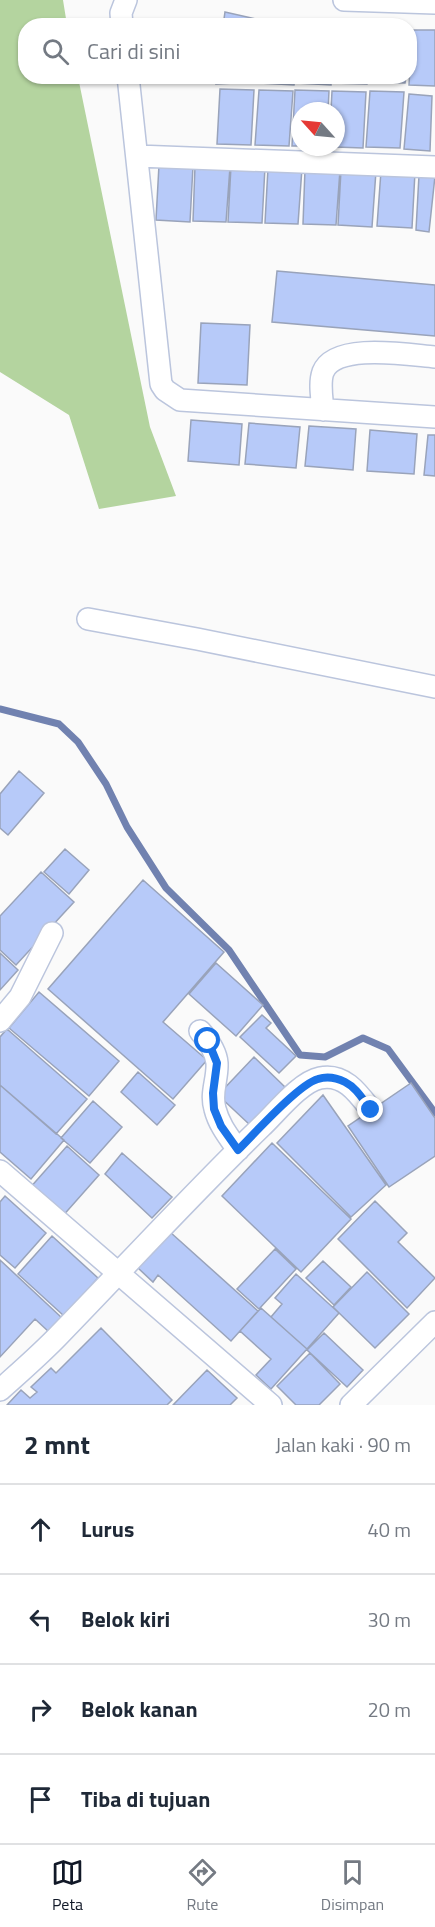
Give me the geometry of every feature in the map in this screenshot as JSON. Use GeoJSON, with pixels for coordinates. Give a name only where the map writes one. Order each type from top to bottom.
{"type":"FeatureCollection","features":[{"type":"Feature","properties":{"kind":"street"},"geometry":{"type":"LineString","coordinates":[[122,18],[126,0]]}},
{"type":"Feature","properties":{"kind":"street"},"geometry":{"type":"LineString","coordinates":[[344,0],[435,3]]}},
{"type":"Feature","properties":{"kind":"street"},"geometry":{"type":"LineString","coordinates":[[129,84],[161,384],[165,390],[180,400],[435,417]]}},
{"type":"Feature","properties":{"kind":"street"},"geometry":{"type":"LineString","coordinates":[[136,156],[435,167]]}},
{"type":"Feature","properties":{"kind":"street"},"geometry":{"type":"LineString","coordinates":[[323,410],[321,388],[323,371],[333,359],[357,352],[435,357]]}},
{"type":"Feature","properties":{"kind":"street"},"geometry":{"type":"LineString","coordinates":[[88,619],[435,687]]}},
{"type":"Feature","properties":{"kind":"street"},"geometry":{"type":"LineString","coordinates":[[0,1021],[20,997],[52,933]]}},
{"type":"Feature","properties":{"kind":"street"},"geometry":{"type":"LineString","coordinates":[[200,1030],[208,1041],[217,1063],[213,1093],[214,1109],[221,1126],[238,1150]]}},
{"type":"Feature","properties":{"kind":"street"},"geometry":{"type":"LineString","coordinates":[[0,1390],[58,1336],[299,1090],[320,1078],[330,1077],[348,1083],[371,1110]]}},
{"type":"Feature","properties":{"kind":"street"},"geometry":{"type":"LineString","coordinates":[[0,1171],[271,1405]]}},
{"type":"Feature","properties":{"kind":"street"},"geometry":{"type":"LineString","coordinates":[[351,1405],[435,1322]]}},
{"type":"Feature","properties":{"kind":"green space"},"geometry":{"type":"Polygon","coordinates":[[[0,0],[63,0],[66,18],[18,18],[18,84],[79,84],[150,427],[176,496],[99,509],[69,415],[0,372],[0,0]]]}},
{"type":"Feature","properties":{"kind":"building"},"geometry":{"type":"Polygon","coordinates":[[[225,12],[251,18],[224,18],[225,12]]]}},
{"type":"Feature","properties":{"kind":"building"},"geometry":{"type":"Polygon","coordinates":[[[417,30],[435,30],[435,86],[409,85],[417,84],[417,30]]]}},
{"type":"Feature","properties":{"kind":"building"},"geometry":{"type":"Polygon","coordinates":[[[220,89],[254,90],[251,145],[217,144],[220,89]]]}},
{"type":"Feature","properties":{"kind":"building"},"geometry":{"type":"Polygon","coordinates":[[[259,90],[293,91],[289,146],[255,145],[259,90]]]}},
{"type":"Feature","properties":{"kind":"building"},"geometry":{"type":"Polygon","coordinates":[[[295,90],[329,91],[328,102],[294,102],[295,90]]]}},
{"type":"Feature","properties":{"kind":"building"},"geometry":{"type":"Polygon","coordinates":[[[332,91],[366,92],[363,148],[345,147],[345,102],[331,102],[332,91]]]}},
{"type":"Feature","properties":{"kind":"building"},"geometry":{"type":"Polygon","coordinates":[[[370,91],[404,92],[400,148],[366,147],[370,91]]]}},
{"type":"Feature","properties":{"kind":"building"},"geometry":{"type":"Polygon","coordinates":[[[409,94],[432,96],[430,151],[404,149],[409,94]]]}},
{"type":"Feature","properties":{"kind":"building"},"geometry":{"type":"Polygon","coordinates":[[[159,165],[193,166],[190,222],[156,220],[159,165]]]}},
{"type":"Feature","properties":{"kind":"building"},"geometry":{"type":"Polygon","coordinates":[[[195,166],[230,167],[226,222],[193,221],[195,166]]]}},
{"type":"Feature","properties":{"kind":"building"},"geometry":{"type":"Polygon","coordinates":[[[231,166],[265,167],[262,223],[228,222],[231,166]]]}},
{"type":"Feature","properties":{"kind":"building"},"geometry":{"type":"Polygon","coordinates":[[[268,168],[302,168],[298,224],[265,223],[268,168]]]}},
{"type":"Feature","properties":{"kind":"building"},"geometry":{"type":"Polygon","coordinates":[[[305,169],[340,170],[336,225],[303,224],[305,169]]]}},
{"type":"Feature","properties":{"kind":"building"},"geometry":{"type":"Polygon","coordinates":[[[341,170],[376,171],[372,227],[338,225],[341,170]]]}},
{"type":"Feature","properties":{"kind":"building"},"geometry":{"type":"Polygon","coordinates":[[[381,171],[415,172],[412,228],[377,226],[381,171]]]}},
{"type":"Feature","properties":{"kind":"building"},"geometry":{"type":"Polygon","coordinates":[[[419,175],[435,176],[429,232],[416,230],[419,175]]]}},
{"type":"Feature","properties":{"kind":"building"},"geometry":{"type":"Polygon","coordinates":[[[277,271],[435,285],[435,336],[272,322],[277,271]]]}},
{"type":"Feature","properties":{"kind":"building"},"geometry":{"type":"Polygon","coordinates":[[[201,323],[250,325],[247,385],[198,383],[201,323]]]}},
{"type":"Feature","properties":{"kind":"building"},"geometry":{"type":"Polygon","coordinates":[[[191,420],[242,424],[239,465],[188,461],[191,420]]]}},
{"type":"Feature","properties":{"kind":"building"},"geometry":{"type":"Polygon","coordinates":[[[249,423],[300,427],[296,468],[245,464],[249,423]]]}},
{"type":"Feature","properties":{"kind":"building"},"geometry":{"type":"Polygon","coordinates":[[[309,426],[356,429],[353,470],[305,466],[309,426]]]}},
{"type":"Feature","properties":{"kind":"building"},"geometry":{"type":"Polygon","coordinates":[[[370,430],[417,434],[414,474],[367,471],[370,430]]]}},
{"type":"Feature","properties":{"kind":"building"},"geometry":{"type":"Polygon","coordinates":[[[428,435],[435,435],[435,476],[424,475],[428,435]]]}},
{"type":"Feature","properties":{"kind":"building"},"geometry":{"type":"Polygon","coordinates":[[[19,771],[44,793],[8,835],[0,828],[0,794],[19,771]]]}},
{"type":"Feature","properties":{"kind":"building"},"geometry":{"type":"Polygon","coordinates":[[[65,849],[89,870],[69,894],[44,872],[65,849]]]}},
{"type":"Feature","properties":{"kind":"building"},"geometry":{"type":"Polygon","coordinates":[[[41,872],[74,902],[16,965],[0,950],[0,916],[41,872]]]}},
{"type":"Feature","properties":{"kind":"building"},"geometry":{"type":"Polygon","coordinates":[[[143,880],[224,952],[163,1022],[207,1060],[173,1099],[48,989],[143,880]]]}},
{"type":"Feature","properties":{"kind":"building"},"geometry":{"type":"Polygon","coordinates":[[[0,953],[18,970],[0,990],[0,953]]]}},
{"type":"Feature","properties":{"kind":"building"},"geometry":{"type":"Polygon","coordinates":[[[216,963],[263,1005],[236,1036],[189,994],[216,963]]]}},
{"type":"Feature","properties":{"kind":"building"},"geometry":{"type":"Polygon","coordinates":[[[39,992],[119,1061],[89,1096],[9,1028],[39,992]]]}},
{"type":"Feature","properties":{"kind":"building"},"geometry":{"type":"Polygon","coordinates":[[[262,1015],[271,1023],[266,1028],[296,1056],[279,1073],[240,1037],[262,1015]]]}},
{"type":"Feature","properties":{"kind":"building"},"geometry":{"type":"Polygon","coordinates":[[[7,1029],[87,1099],[56,1134],[0,1085],[0,1037],[7,1029]]]}},
{"type":"Feature","properties":{"kind":"building"},"geometry":{"type":"Polygon","coordinates":[[[254,1057],[285,1087],[250,1125],[218,1095],[254,1057]]]}},
{"type":"Feature","properties":{"kind":"building"},"geometry":{"type":"Polygon","coordinates":[[[138,1072],[175,1105],[157,1125],[121,1092],[138,1072]]]}},
{"type":"Feature","properties":{"kind":"building"},"geometry":{"type":"Polygon","coordinates":[[[411,1083],[435,1118],[435,1156],[389,1187],[348,1126],[411,1083]]]}},
{"type":"Feature","properties":{"kind":"building"},"geometry":{"type":"Polygon","coordinates":[[[0,1085],[64,1140],[31,1179],[0,1152],[0,1085]]]}},
{"type":"Feature","properties":{"kind":"building"},"geometry":{"type":"Polygon","coordinates":[[[323,1095],[386,1185],[351,1217],[277,1143],[323,1095]]]}},
{"type":"Feature","properties":{"kind":"building"},"geometry":{"type":"Polygon","coordinates":[[[93,1101],[122,1127],[90,1163],[61,1138],[93,1101]]]}},
{"type":"Feature","properties":{"kind":"building"},"geometry":{"type":"Polygon","coordinates":[[[272,1143],[351,1219],[301,1272],[222,1196],[272,1143]]]}},
{"type":"Feature","properties":{"kind":"building"},"geometry":{"type":"Polygon","coordinates":[[[67,1146],[99,1175],[61,1218],[29,1189],[67,1146]]]}},
{"type":"Feature","properties":{"kind":"building"},"geometry":{"type":"Polygon","coordinates":[[[122,1153],[172,1197],[152,1218],[105,1174],[122,1153]]]}},
{"type":"Feature","properties":{"kind":"building"},"geometry":{"type":"Polygon","coordinates":[[[5,1196],[46,1233],[15,1268],[0,1255],[0,1202],[5,1196]]]}},
{"type":"Feature","properties":{"kind":"building"},"geometry":{"type":"Polygon","coordinates":[[[375,1201],[407,1233],[398,1242],[435,1278],[407,1308],[338,1239],[375,1201]]]}},
{"type":"Feature","properties":{"kind":"building"},"geometry":{"type":"Polygon","coordinates":[[[170,1232],[258,1311],[231,1341],[158,1275],[153,1282],[138,1268],[170,1232]]]}},
{"type":"Feature","properties":{"kind":"building"},"geometry":{"type":"Polygon","coordinates":[[[52,1236],[98,1278],[64,1316],[18,1274],[52,1236]]]}},
{"type":"Feature","properties":{"kind":"building"},"geometry":{"type":"Polygon","coordinates":[[[275,1249],[296,1269],[259,1309],[237,1289],[275,1249]]]}},
{"type":"Feature","properties":{"kind":"building"},"geometry":{"type":"Polygon","coordinates":[[[0,1260],[62,1318],[49,1332],[35,1319],[0,1357],[0,1260]]]}},
{"type":"Feature","properties":{"kind":"building"},"geometry":{"type":"Polygon","coordinates":[[[323,1261],[351,1287],[334,1305],[306,1278],[323,1261]]]}},
{"type":"Feature","properties":{"kind":"building"},"geometry":{"type":"Polygon","coordinates":[[[367,1272],[409,1314],[375,1348],[333,1307],[367,1272]]]}},
{"type":"Feature","properties":{"kind":"building"},"geometry":{"type":"Polygon","coordinates":[[[296,1274],[339,1313],[307,1349],[271,1317],[282,1304],[275,1298],[296,1274]]]}},
{"type":"Feature","properties":{"kind":"building"},"geometry":{"type":"Polygon","coordinates":[[[261,1308],[307,1349],[271,1389],[256,1375],[271,1359],[240,1331],[261,1308]]]}},
{"type":"Feature","properties":{"kind":"building"},"geometry":{"type":"Polygon","coordinates":[[[101,1328],[172,1400],[167,1405],[7,1405],[21,1390],[30,1398],[37,1392],[31,1387],[51,1368],[56,1373],[101,1328]]]}},
{"type":"Feature","properties":{"kind":"building"},"geometry":{"type":"Polygon","coordinates":[[[324,1333],[363,1370],[347,1387],[307,1350],[324,1333]]]}},
{"type":"Feature","properties":{"kind":"building"},"geometry":{"type":"Polygon","coordinates":[[[310,1353],[340,1384],[319,1405],[296,1405],[277,1386],[310,1353]]]}},
{"type":"Feature","properties":{"kind":"building"},"geometry":{"type":"Polygon","coordinates":[[[207,1370],[237,1398],[230,1405],[173,1405],[207,1370]]]}},
{"type":"Feature","properties":{"kind":"waterway"},"geometry":{"type":"LineString","coordinates":[[0,709],[59,724],[78,742],[106,784],[127,827],[166,888],[229,950],[300,1055],[325,1057],[363,1038],[388,1049],[435,1113]]}},
{"type":"Feature","properties":{"kind":"route"},"geometry":{"type":"LineString","coordinates":[[208,1041],[217,1063],[213,1093],[214,1109],[221,1126],[238,1150],[299,1090],[320,1078],[330,1077],[348,1083],[371,1110]]}}]}
